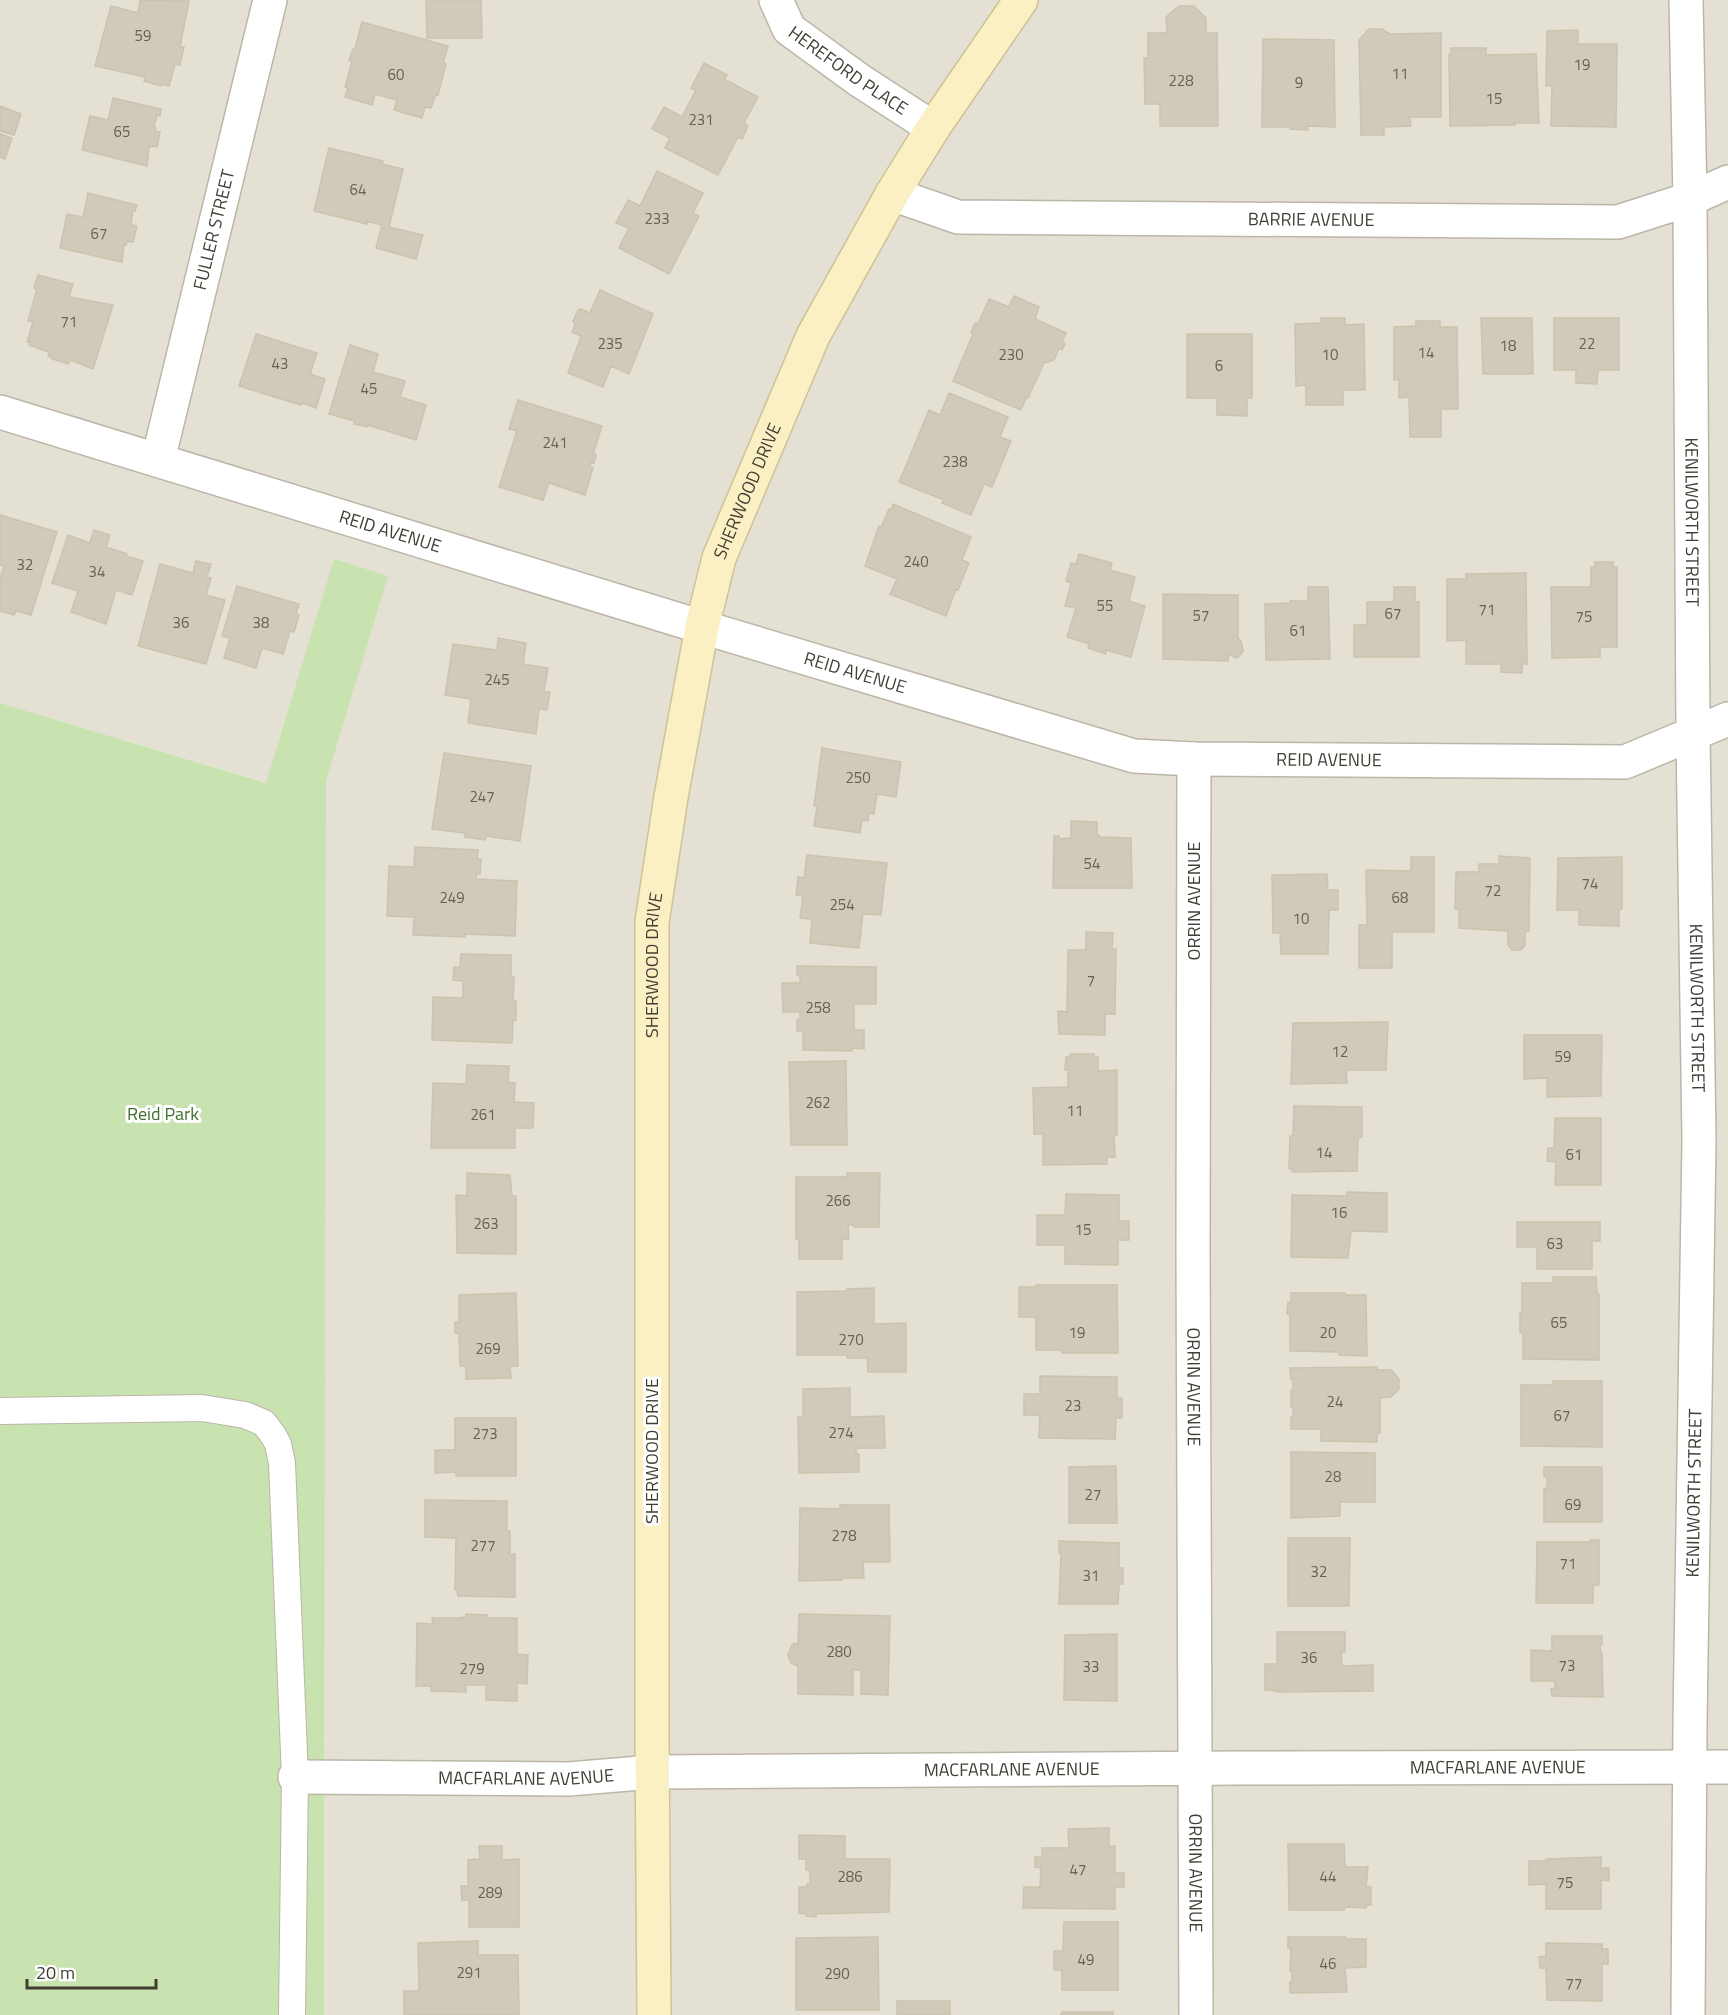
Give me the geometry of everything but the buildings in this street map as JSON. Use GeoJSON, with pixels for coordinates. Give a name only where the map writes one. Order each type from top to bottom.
{"type":"FeatureCollection","features":[{"type":"Feature","properties":{"kind":"street","name":"FULLER STREET"},"geometry":{"type":"LineString","coordinates":[[158,460],[270,0]]}},
{"type":"Feature","properties":{"kind":"street","name":"HEREFORD PLACE"},"geometry":{"type":"LineString","coordinates":[[776,0],[789,28],[859,80],[933,128]]}},
{"type":"Feature","properties":{"kind":"street","name":"SHERWOOD DRIVE"},"geometry":{"type":"LineString","coordinates":[[654,2015],[652,922],[671,797],[702,627],[719,558],[813,336],[892,194],[933,128],[1022,0]]}},
{"type":"Feature","properties":{"kind":"street","name":"KENILWORTH STREET"},"geometry":{"type":"LineString","coordinates":[[1686,0],[1699,1140],[1689,1767],[1688,2015]]}},
{"type":"Feature","properties":{"kind":"street","name":"BARRIE AVENUE"},"geometry":{"type":"LineString","coordinates":[[892,194],[958,217],[1617,222],[1690,199],[1728,182]]}},
{"type":"Feature","properties":{"kind":"street","name":"REID AVENUE"},"geometry":{"type":"LineString","coordinates":[[0,412],[702,627],[1134,756],[1194,759],[1625,762],[1728,719]]}},
{"type":"Feature","properties":{"kind":"street","name":"ORRIN AVENUE"},"geometry":{"type":"LineString","coordinates":[[1194,759],[1192,1251],[1196,2015]]}},
{"type":"Feature","properties":{"kind":"street","name":"MACFARLANE AVENUE"},"geometry":{"type":"LineString","coordinates":[[295,1777],[569,1779],[652,1772],[1728,1767]]}},
{"type":"Feature","properties":{"kind":"lane"},"geometry":{"type":"LineString","coordinates":[[0,1411],[202,1408],[245,1415],[264,1423],[278,1444],[282,1463],[295,1777],[292,2015]]}},
{"type":"Feature","properties":{"kind":"shaded area"},"geometry":{"type":"Polygon","coordinates":[[[0,0],[1728,0],[1728,2015],[324,2015],[326,782],[267,783],[0,703],[0,0]]]}},
{"type":"Feature","properties":{"kind":"green space","name":"Reid Park"},"geometry":{"type":"Polygon","coordinates":[[[334,559],[388,576],[326,781],[324,2015],[0,2015],[0,703],[266,783],[334,559]]]}}]}
